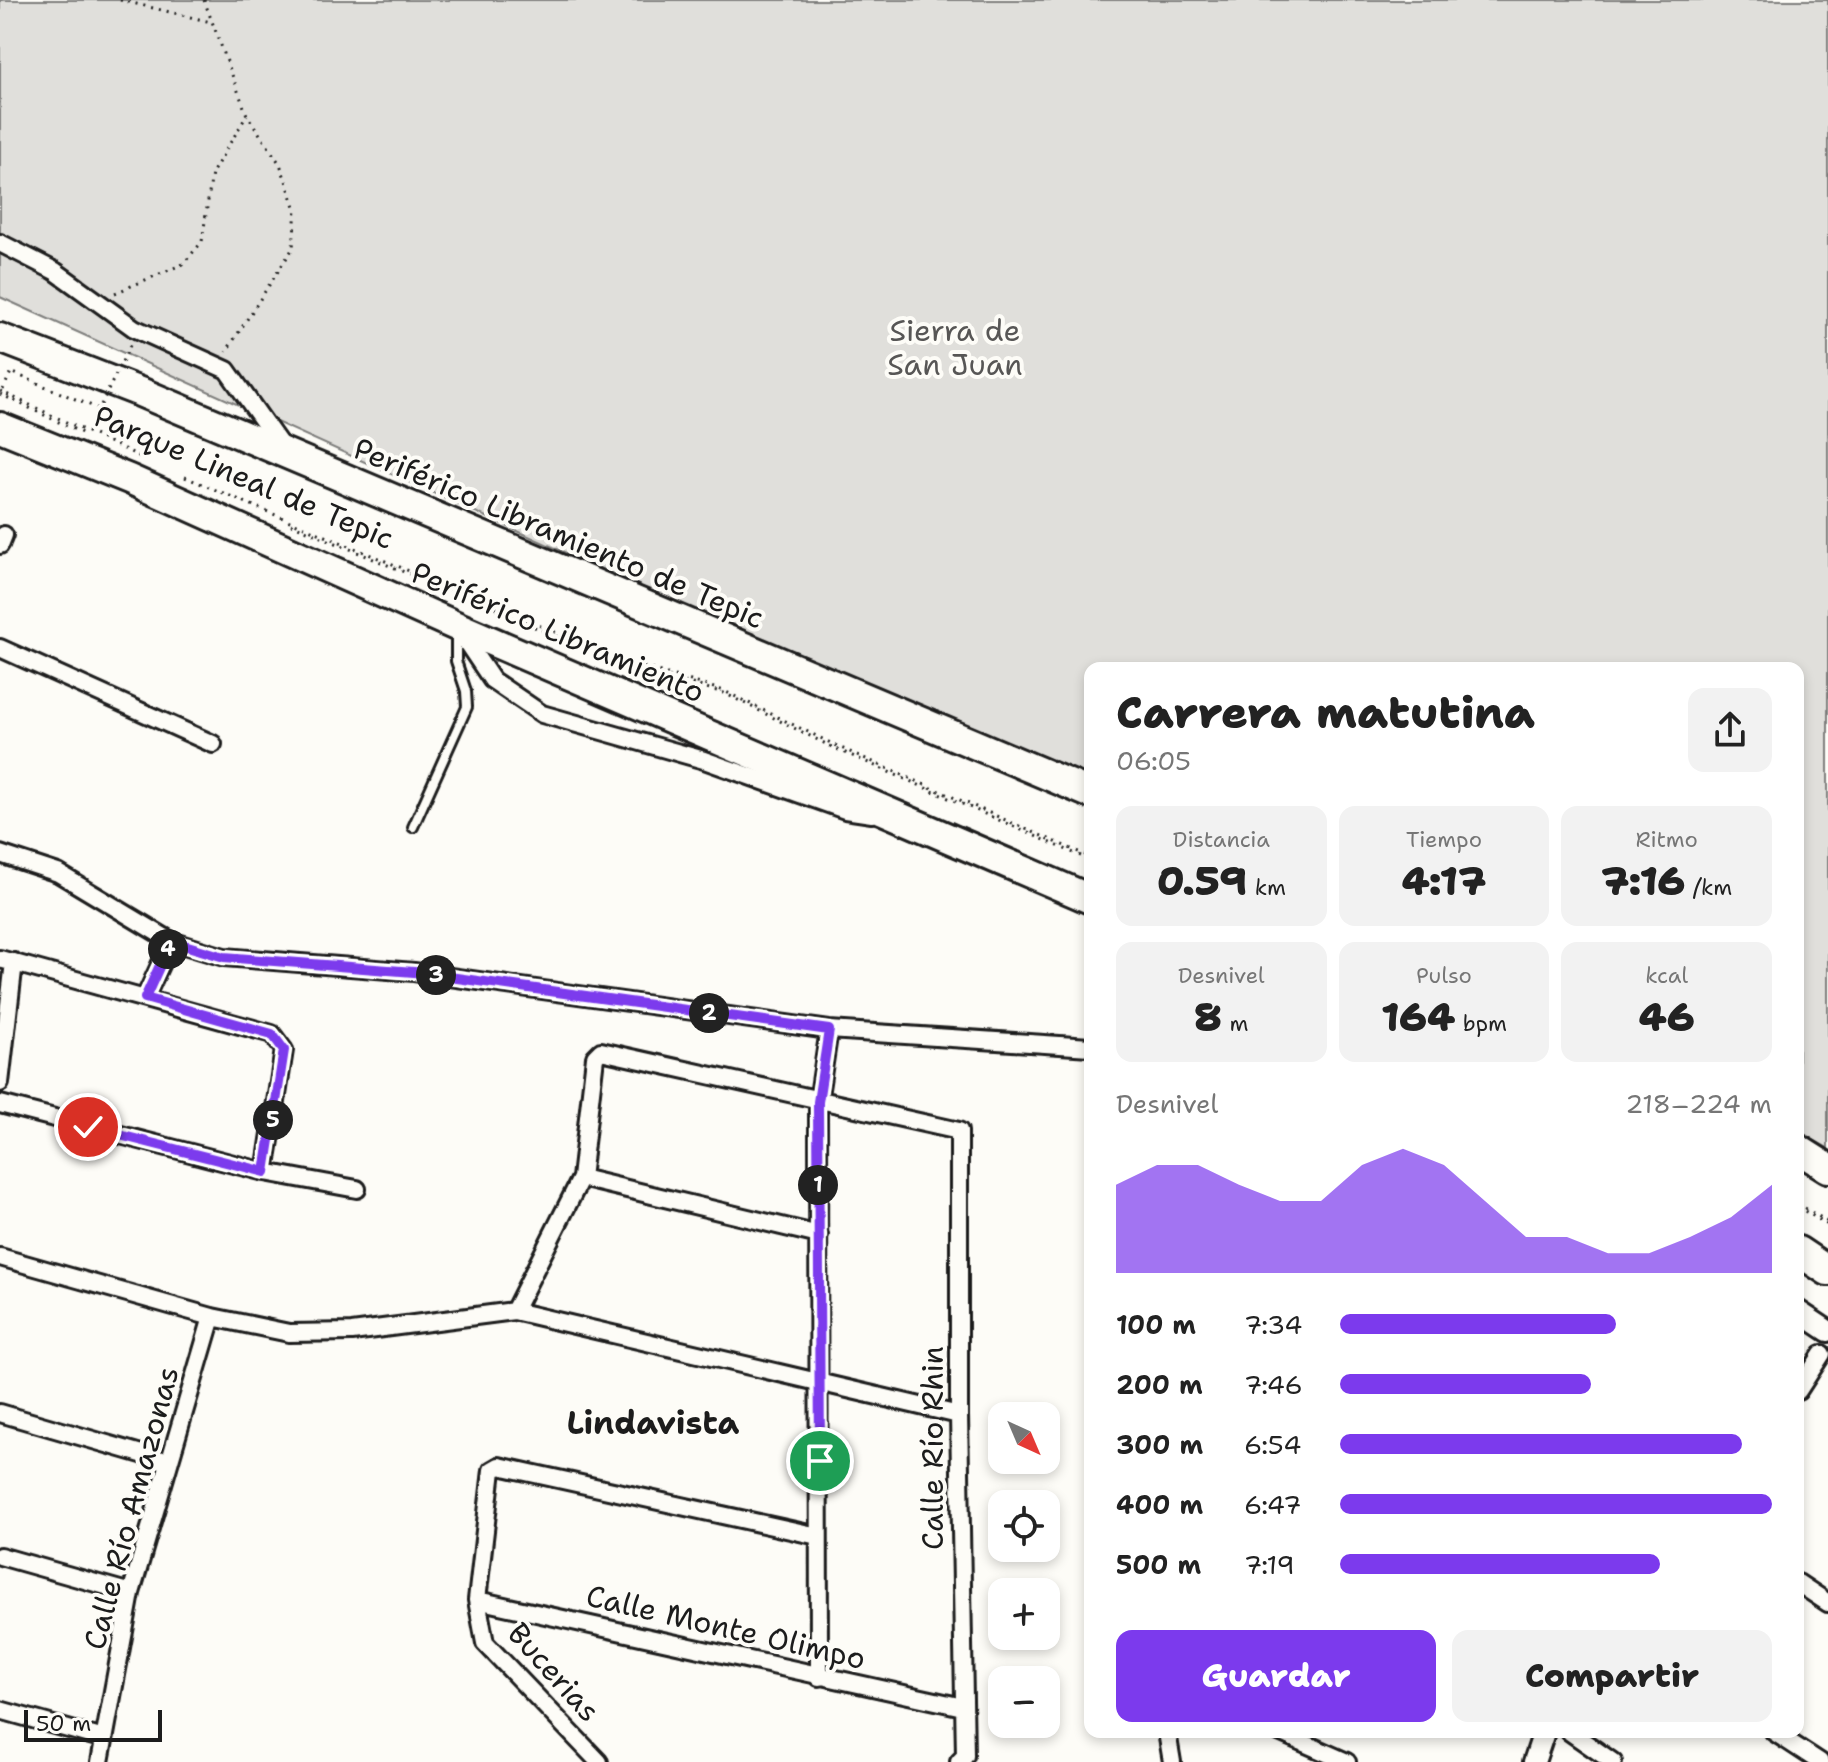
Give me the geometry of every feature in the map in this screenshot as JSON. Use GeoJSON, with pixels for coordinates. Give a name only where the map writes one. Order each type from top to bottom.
{"type":"FeatureCollection","features":[{"type":"Feature","properties":{"kind":"highway","name":"Periférico Libramiento de Tepic"},"geometry":{"type":"LineString","coordinates":[[0,338],[140,392],[1084,790]]}},
{"type":"Feature","properties":{"kind":"highway","name":"Periférico Libramiento"},"geometry":{"type":"LineString","coordinates":[[0,427],[143,485],[456,626],[1084,896]]}},
{"type":"Feature","properties":{"kind":"highway"},"geometry":{"type":"LineString","coordinates":[[1804,1153],[1828,1168]]}},
{"type":"Feature","properties":{"kind":"highway"},"geometry":{"type":"LineString","coordinates":[[1804,1255],[1828,1271]]}},
{"type":"Feature","properties":{"kind":"street"},"geometry":{"type":"LineString","coordinates":[[3,244],[55,271],[134,328],[227,370],[289,457]]}},
{"type":"Feature","properties":{"kind":"street"},"geometry":{"type":"LineString","coordinates":[[456,626],[492,680],[542,714],[704,760],[845,810],[911,821]]}},
{"type":"Feature","properties":{"kind":"street"},"geometry":{"type":"LineString","coordinates":[[0,648],[213,744]]}},
{"type":"Feature","properties":{"kind":"street"},"geometry":{"type":"LineString","coordinates":[[0,854],[58,873],[171,941],[224,957],[414,972],[829,1030],[1084,1047]]}},
{"type":"Feature","properties":{"kind":"street"},"geometry":{"type":"LineString","coordinates":[[145,998],[171,941]]}},
{"type":"Feature","properties":{"kind":"street"},"geometry":{"type":"LineString","coordinates":[[0,1083],[7,961],[272,1034],[284,1050],[265,1172]]}},
{"type":"Feature","properties":{"kind":"street"},"geometry":{"type":"LineString","coordinates":[[819,1677],[821,1386],[818,1102],[829,1030]]}},
{"type":"Feature","properties":{"kind":"street"},"geometry":{"type":"LineString","coordinates":[[514,1311],[581,1178],[595,1057],[601,1051],[818,1102]]}},
{"type":"Feature","properties":{"kind":"street","name":"Calle Río Rhin"},"geometry":{"type":"LineString","coordinates":[[818,1102],[959,1131],[959,1415],[965,1756],[959,1762]]}},
{"type":"Feature","properties":{"kind":"street"},"geometry":{"type":"LineString","coordinates":[[0,1104],[265,1172],[357,1189]]}},
{"type":"Feature","properties":{"kind":"street"},"geometry":{"type":"LineString","coordinates":[[581,1178],[819,1235]]}},
{"type":"Feature","properties":{"kind":"street"},"geometry":{"type":"LineString","coordinates":[[0,1257],[212,1317],[289,1333],[352,1332],[514,1311],[821,1386],[959,1415]]}},
{"type":"Feature","properties":{"kind":"street"},"geometry":{"type":"LineString","coordinates":[[1804,1315],[1828,1331]]}},
{"type":"Feature","properties":{"kind":"street","name":"Calle Río Amazonas"},"geometry":{"type":"LineString","coordinates":[[100,1762],[131,1593],[212,1317]]}},
{"type":"Feature","properties":{"kind":"street"},"geometry":{"type":"LineString","coordinates":[[1804,1382],[1822,1354]]}},
{"type":"Feature","properties":{"kind":"street"},"geometry":{"type":"LineString","coordinates":[[0,1413],[169,1462]]}},
{"type":"Feature","properties":{"kind":"street","name":"Bucerias"},"geometry":{"type":"LineString","coordinates":[[599,1762],[485,1643],[477,1600],[492,1470],[499,1466],[818,1536]]}},
{"type":"Feature","properties":{"kind":"street"},"geometry":{"type":"LineString","coordinates":[[0,1556],[131,1593]]}},
{"type":"Feature","properties":{"kind":"street"},"geometry":{"type":"LineString","coordinates":[[1804,1586],[1826,1597]]}},
{"type":"Feature","properties":{"kind":"street","name":"Calle Monte Olimpo"},"geometry":{"type":"LineString","coordinates":[[477,1600],[963,1707]]}},
{"type":"Feature","properties":{"kind":"street"},"geometry":{"type":"LineString","coordinates":[[0,1710],[104,1739]]}},
{"type":"Feature","properties":{"kind":"street"},"geometry":{"type":"LineString","coordinates":[[1168,1738],[1172,1762]]}},
{"type":"Feature","properties":{"kind":"street"},"geometry":{"type":"LineString","coordinates":[[1293,1738],[1347,1762]]}},
{"type":"Feature","properties":{"kind":"street"},"geometry":{"type":"LineString","coordinates":[[1534,1762],[1537,1738]]}},
{"type":"Feature","properties":{"kind":"street"},"geometry":{"type":"LineString","coordinates":[[1579,1738],[1613,1762]]}},
{"type":"Feature","properties":{"kind":"street"},"geometry":{"type":"LineString","coordinates":[[1783,1738],[1820,1762]]}},
{"type":"Feature","properties":{"kind":"lane"},"geometry":{"type":"LineString","coordinates":[[413,827],[467,707],[466,691],[456,661],[456,626]]}},
{"type":"Feature","properties":{"kind":"path"},"geometry":{"type":"LineString","coordinates":[[120,0],[211,22]]}},
{"type":"Feature","properties":{"kind":"path"},"geometry":{"type":"LineString","coordinates":[[204,0],[247,115],[280,164],[296,209],[293,248],[217,365]]}},
{"type":"Feature","properties":{"kind":"path"},"geometry":{"type":"LineString","coordinates":[[94,300],[149,281],[183,264],[202,242],[212,173],[247,115]]}},
{"type":"Feature","properties":{"kind":"path","name":"Parque Lineal de Tepic"},"geometry":{"type":"LineString","coordinates":[[135,335],[99,409],[11,372],[2,392],[143,460]]}},
{"type":"Feature","properties":{"kind":"path","name":"Parque Lineal de Tepic"},"geometry":{"type":"LineString","coordinates":[[183,478],[624,661],[724,691],[841,748],[1084,855]]}},
{"type":"Feature","properties":{"kind":"path"},"geometry":{"type":"LineString","coordinates":[[1804,1210],[1828,1224]]}},
{"type":"Feature","properties":{"kind":"green space","name":"Sierra de San Juan"},"geometry":{"type":"Polygon","coordinates":[[[0,0],[1828,0],[1828,1148],[1804,1134],[1804,662],[1084,662],[1084,787],[0,297],[0,0]]]}},
{"type":"Feature","properties":{"kind":"district","name":"Lindavista"},"geometry":{"type":"Point","coordinates":[653,1422]}},
{"type":"Feature","properties":{"kind":"route"},"geometry":{"type":"LineString","coordinates":[[88,1127],[265,1172],[284,1050],[272,1034],[145,998],[171,941],[224,957],[414,972],[829,1030],[818,1102],[820,1461]]}}]}
